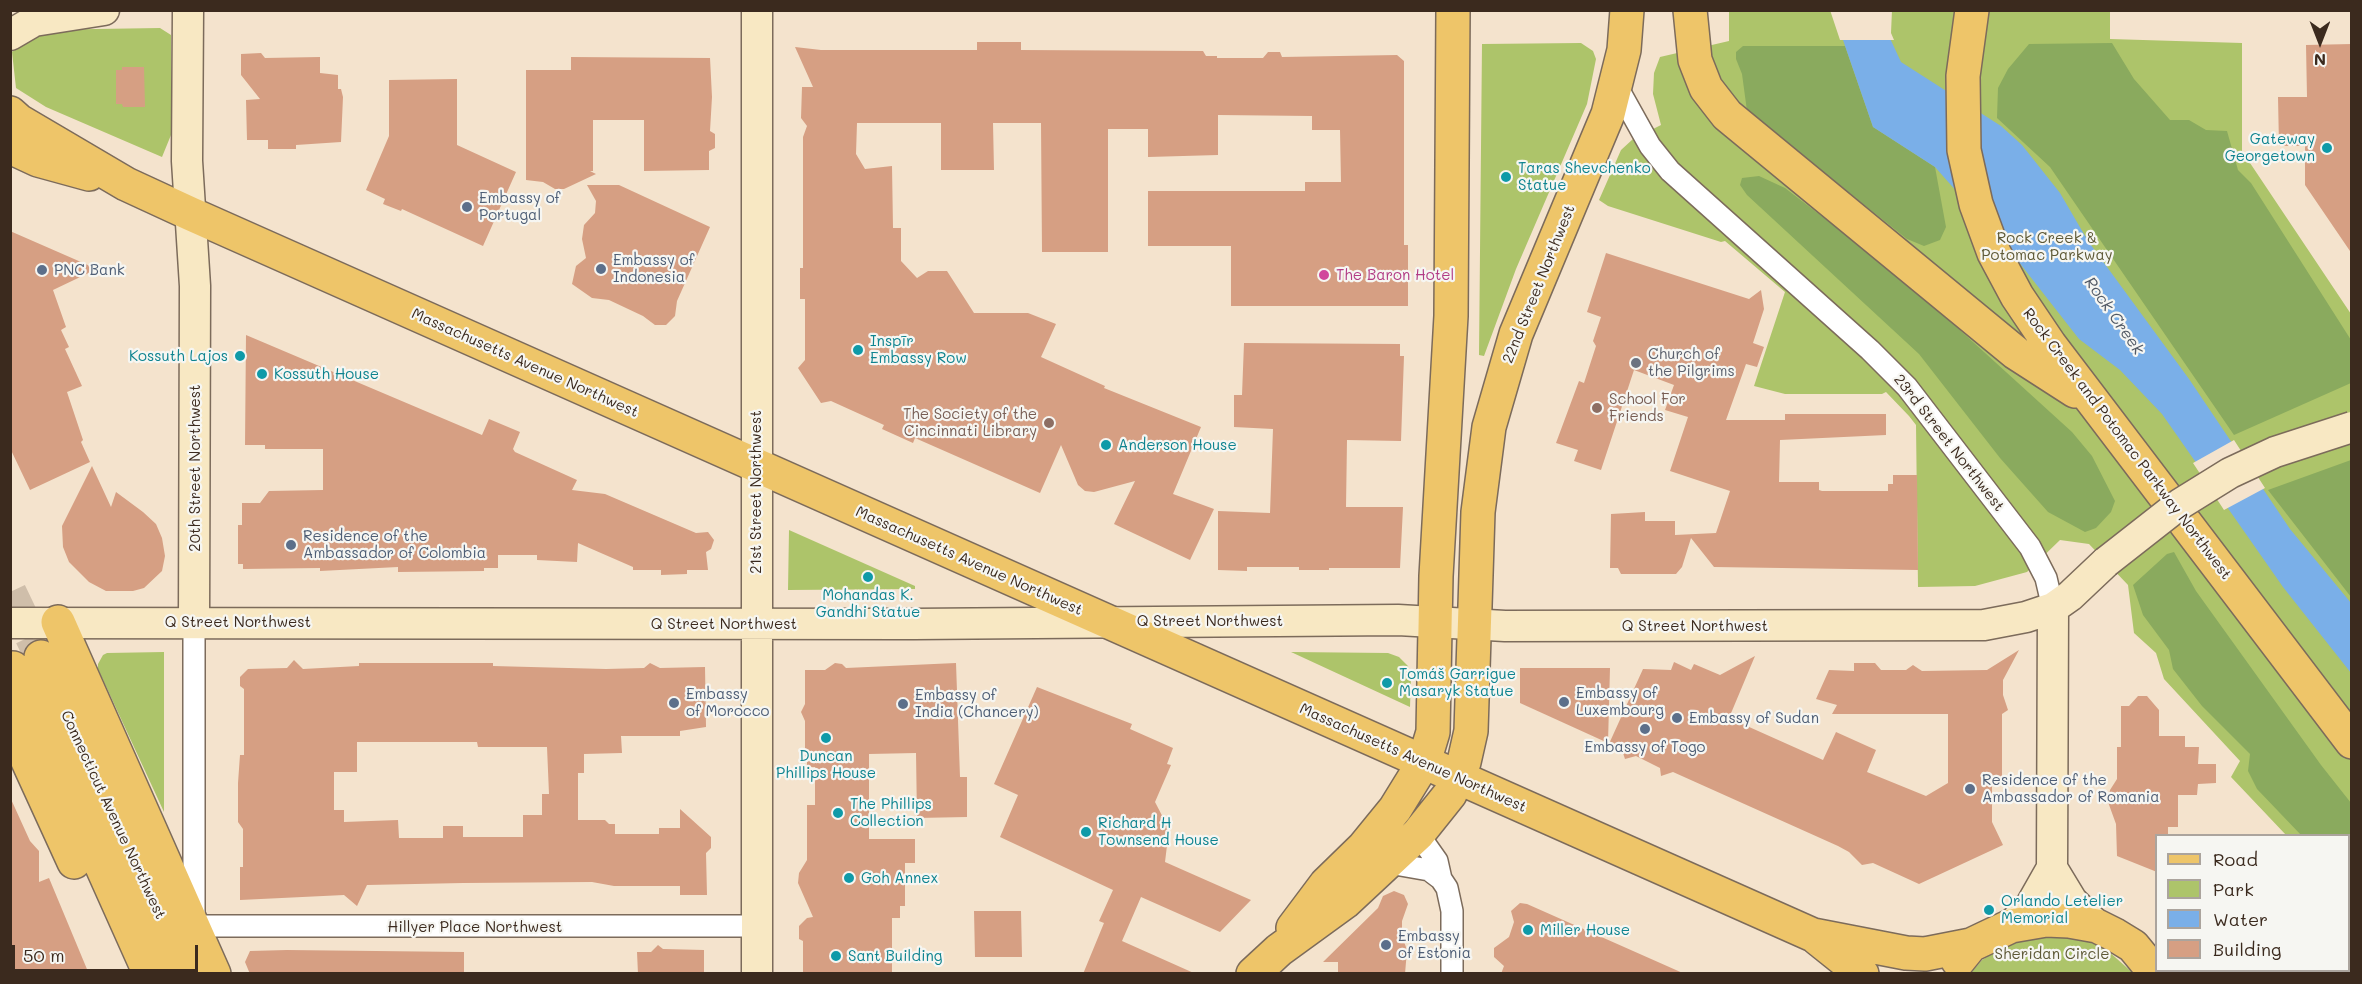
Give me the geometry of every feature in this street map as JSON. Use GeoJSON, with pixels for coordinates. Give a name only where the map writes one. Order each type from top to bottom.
{"type":"FeatureCollection","features":[{"type":"Feature","properties":{"kind":"main road"},"geometry":{"type":"LineString","coordinates":[[10,36],[34,21],[104,10]]}},
{"type":"Feature","properties":{"kind":"main road","name":"20th Street Northwest"},"geometry":{"type":"LineString","coordinates":[[188,10],[187,161],[195,286],[195,622]]}},
{"type":"Feature","properties":{"kind":"main road","name":"21st Street Northwest"},"geometry":{"type":"LineString","coordinates":[[757,10],[757,974]]}},
{"type":"Feature","properties":{"kind":"main road"},"geometry":{"type":"LineString","coordinates":[[1253,974],[1279,950],[1326,884],[1364,847],[1395,809],[1424,762],[1434,717],[1438,534],[1446,434],[1451,316],[1453,10]]}},
{"type":"Feature","properties":{"kind":"main road","name":"22nd Street Northwest"},"geometry":{"type":"LineString","coordinates":[[1279,950],[1345,902],[1389,863],[1418,834],[1450,794],[1458,778],[1469,748],[1471,731],[1478,512],[1487,437],[1506,362],[1516,334],[1598,143],[1624,50],[1627,10]]}},
{"type":"Feature","properties":{"kind":"main road"},"geometry":{"type":"LineString","coordinates":[[1690,10],[1695,60],[1706,88],[1728,115],[2016,353],[2097,405]]}},
{"type":"Feature","properties":{"kind":"main road","name":"Rock Creek and Potomac Parkway Northwest"},"geometry":{"type":"LineString","coordinates":[[1972,10],[1963,76],[1964,150],[1983,228],[2002,270],[2033,322],[2352,742]]}},
{"type":"Feature","properties":{"kind":"main road","name":"Massachusetts Avenue Northwest"},"geometry":{"type":"LineString","coordinates":[[10,113],[26,125],[126,184],[191,214],[1102,621],[1813,935],[1906,953],[1925,954],[1971,945]]}},
{"type":"Feature","properties":{"kind":"main road","name":"Massachusetts Avenue Northwest"},"geometry":{"type":"LineString","coordinates":[[10,147],[38,160],[126,184]]}},
{"type":"Feature","properties":{"kind":"main road","name":"Q Street Northwest"},"geometry":{"type":"LineString","coordinates":[[10,623],[756,624],[1398,620],[1474,624],[1984,625],[2026,617],[2053,608],[2070,596],[2106,562],[2181,504],[2230,473],[2275,452],[2352,427]]}},
{"type":"Feature","properties":{"kind":"main road"},"geometry":{"type":"LineString","coordinates":[[1446,434],[1487,437]]}},
{"type":"Feature","properties":{"kind":"main road","name":"23rd Street Northwest"},"geometry":{"type":"LineString","coordinates":[[2011,926],[2031,905],[2052,868],[2053,608]]}},
{"type":"Feature","properties":{"kind":"main road"},"geometry":{"type":"LineString","coordinates":[[58,622],[214,974]]}},
{"type":"Feature","properties":{"kind":"main road","name":"Connecticut Avenue Northwest"},"geometry":{"type":"LineString","coordinates":[[150,974],[27,663],[186,974]]}},
{"type":"Feature","properties":{"kind":"main road"},"geometry":{"type":"LineString","coordinates":[[10,722],[125,974]]}},
{"type":"Feature","properties":{"kind":"main road"},"geometry":{"type":"LineString","coordinates":[[2052,868],[2072,901],[2097,926],[2133,946],[2156,974]]}},
{"type":"Feature","properties":{"kind":"main road"},"geometry":{"type":"LineString","coordinates":[[1948,974],[1971,945],[2011,926],[2046,920],[2097,926]]}},
{"type":"Feature","properties":{"kind":"main road","name":"Massachusetts Avenue Northwest"},"geometry":{"type":"LineString","coordinates":[[1813,935],[1862,974]]}},
{"type":"Feature","properties":{"kind":"street","name":"23rd Street Northwest"},"geometry":{"type":"LineString","coordinates":[[1616,85],[1650,146],[1670,171],[1870,350],[1912,393],[2030,547],[2046,578],[2053,608]]}},
{"type":"Feature","properties":{"kind":"street","name":"20th Street Northwest"},"geometry":{"type":"LineString","coordinates":[[194,926],[195,622]]}},
{"type":"Feature","properties":{"kind":"street"},"geometry":{"type":"LineString","coordinates":[[1418,834],[1437,861],[1440,879],[1451,903],[1452,974]]}},
{"type":"Feature","properties":{"kind":"street"},"geometry":{"type":"LineString","coordinates":[[1389,863],[1429,870],[1440,879]]}},
{"type":"Feature","properties":{"kind":"street","name":"Hillyer Place Northwest"},"geometry":{"type":"LineString","coordinates":[[194,926],[757,926]]}},
{"type":"Feature","properties":{"kind":"green space","name":"Rock Creek & Potomac Parkway"},"geometry":{"type":"Polygon","coordinates":[[[1729,11],[2110,11],[2110,39],[2242,43],[2242,151],[2351,314],[2351,922],[2350,834],[2285,834],[2231,777],[2240,761],[2164,679],[2156,653],[2134,633],[2128,585],[2089,544],[2060,540],[2027,572],[1975,586],[1918,587],[1916,425],[1909,416],[1886,392],[1882,394],[1785,394],[1754,386],[1785,292],[1725,241],[1721,242],[1608,206],[1599,200],[1621,150],[1633,139],[1661,125],[1653,94],[1654,73],[1660,57],[1729,41],[1729,11]]]}},
{"type":"Feature","properties":{"kind":"green space"},"geometry":{"type":"Polygon","coordinates":[[[160,28],[171,35],[171,135],[162,157],[46,107],[16,88],[12,52],[32,30],[160,28]]]}},
{"type":"Feature","properties":{"kind":"green space"},"geometry":{"type":"Polygon","coordinates":[[[1581,43],[1593,51],[1596,59],[1587,104],[1516,269],[1484,356],[1479,355],[1482,44],[1581,43]]]}},
{"type":"Feature","properties":{"kind":"green space"},"geometry":{"type":"Polygon","coordinates":[[[2112,43],[2134,79],[2170,120],[2189,120],[2206,130],[2227,131],[2238,170],[2251,183],[2351,340],[2351,383],[2234,435],[2050,167],[1997,118],[1998,88],[2008,69],[2029,44],[2112,43]]]}},
{"type":"Feature","properties":{"kind":"green space"},"geometry":{"type":"Polygon","coordinates":[[[1743,46],[1845,46],[1873,127],[1935,167],[1946,227],[1940,240],[1924,246],[1907,239],[1747,111],[1742,74],[1736,59],[1736,52],[1743,46]]]}},
{"type":"Feature","properties":{"kind":"green space"},"geometry":{"type":"Polygon","coordinates":[[[1759,176],[1785,188],[1907,282],[2072,432],[2092,456],[2115,501],[2111,512],[2096,528],[2085,532],[2048,512],[2000,458],[1919,354],[1747,195],[1740,185],[1742,178],[1759,176]]]}},
{"type":"Feature","properties":{"kind":"green space"},"geometry":{"type":"Polygon","coordinates":[[[2352,460],[2351,597],[2268,490],[2352,460]]]}},
{"type":"Feature","properties":{"kind":"green space"},"geometry":{"type":"Polygon","coordinates":[[[789,530],[915,586],[915,589],[788,590],[789,530]]]}},
{"type":"Feature","properties":{"kind":"green space"},"geometry":{"type":"Polygon","coordinates":[[[2174,552],[2196,591],[2351,803],[2351,919],[2350,834],[2300,834],[2257,789],[2248,771],[2250,754],[2202,706],[2173,669],[2169,650],[2143,615],[2133,585],[2167,554],[2174,552]]]}},
{"type":"Feature","properties":{"kind":"green space"},"geometry":{"type":"Polygon","coordinates":[[[164,652],[164,812],[98,669],[98,664],[103,655],[107,653],[164,652]]]}},
{"type":"Feature","properties":{"kind":"green space"},"geometry":{"type":"Polygon","coordinates":[[[1291,652],[1388,653],[1399,657],[1408,666],[1411,677],[1410,707],[1291,652]]]}},
{"type":"Feature","properties":{"kind":"green space","name":"Sheridan Circle"},"geometry":{"type":"Polygon","coordinates":[[[2057,935],[2083,939],[2107,950],[2134,974],[1970,974],[1982,960],[2005,945],[2030,937],[2057,935]]]}},
{"type":"Feature","properties":{"kind":"water","name":"Rock Creek"},"geometry":{"type":"Polygon","coordinates":[[[1833,11],[1888,34],[1901,62],[2001,126],[2022,145],[2060,193],[2088,241],[2189,379],[2290,529],[2351,603],[2351,673],[2283,587],[2162,414],[2120,370],[2079,339],[2018,261],[1935,167],[1873,127],[1833,11]]]}},
{"type":"Feature","properties":{"kind":"pier"},"geometry":{"type":"Polygon","coordinates":[[[1830,10],[1892,10],[1891,33],[1894,40],[1840,40],[1830,10]]]}},
{"type":"Feature","properties":{"kind":"pier"},"geometry":{"type":"Polygon","coordinates":[[[2234,440],[2265,488],[2224,510],[2193,463],[2234,440]]]}},
{"type":"Feature","properties":{"kind":"building"},"geometry":{"type":"Polygon","coordinates":[[[977,42],[1021,42],[1021,50],[1203,51],[1206,56],[1217,56],[1217,58],[1263,58],[1268,52],[1280,52],[1282,57],[1397,55],[1404,61],[1404,245],[1408,245],[1408,306],[1231,306],[1231,246],[1148,246],[1148,191],[1305,191],[1305,182],[1341,182],[1340,130],[1312,130],[1312,116],[1218,115],[1218,155],[1148,157],[1148,129],[1108,129],[1108,252],[1042,252],[1041,123],[993,123],[994,170],[941,170],[941,123],[857,123],[856,154],[865,169],[892,166],[893,228],[901,228],[901,261],[917,278],[928,271],[947,271],[974,313],[1028,313],[1056,324],[1041,357],[1105,386],[1104,388],[1201,427],[1173,494],[1214,509],[1190,560],[1114,524],[1135,481],[1094,492],[1085,491],[1078,485],[1061,445],[1040,493],[915,438],[913,443],[882,429],[884,425],[831,401],[821,403],[798,368],[805,360],[805,299],[800,299],[800,268],[803,268],[803,137],[807,126],[801,118],[802,87],[813,87],[795,47],[821,50],[977,50],[977,42]]]}},
{"type":"Feature","properties":{"kind":"building","name":"Gateway Georgetown"},"geometry":{"type":"Polygon","coordinates":[[[2352,44],[2352,254],[2305,185],[2305,146],[2279,146],[2278,97],[2307,97],[2306,45],[2352,44]]]}},
{"type":"Feature","properties":{"kind":"building"},"geometry":{"type":"Polygon","coordinates":[[[261,53],[265,58],[320,57],[320,73],[338,75],[338,89],[341,89],[343,97],[341,142],[296,145],[296,149],[268,149],[268,140],[247,140],[246,100],[260,99],[241,75],[241,54],[261,53]]]}},
{"type":"Feature","properties":{"kind":"building"},"geometry":{"type":"Polygon","coordinates":[[[571,57],[710,58],[712,97],[710,131],[715,134],[715,148],[709,151],[709,170],[644,171],[644,120],[593,120],[593,171],[590,171],[596,174],[564,189],[555,189],[543,182],[526,180],[526,70],[571,70],[571,57]]]}},
{"type":"Feature","properties":{"kind":"building"},"geometry":{"type":"Polygon","coordinates":[[[122,67],[144,67],[145,107],[123,107],[122,104],[116,104],[116,70],[122,70],[122,67]]]}},
{"type":"Feature","properties":{"kind":"building"},"geometry":{"type":"Polygon","coordinates":[[[457,79],[457,145],[516,172],[483,246],[402,209],[401,211],[383,204],[385,199],[366,190],[389,136],[389,80],[457,79]]]}},
{"type":"Feature","properties":{"kind":"building"},"geometry":{"type":"Polygon","coordinates":[[[587,185],[619,185],[710,227],[677,301],[675,316],[666,325],[655,325],[643,316],[609,300],[592,298],[572,284],[576,266],[586,258],[582,239],[584,225],[595,213],[596,201],[587,185]]]}},
{"type":"Feature","properties":{"kind":"building"},"geometry":{"type":"Polygon","coordinates":[[[10,231],[97,269],[53,290],[66,327],[61,330],[69,347],[65,349],[82,386],[67,392],[83,440],[81,442],[90,462],[30,490],[10,448],[10,231]]]}},
{"type":"Feature","properties":{"kind":"building"},"geometry":{"type":"Polygon","coordinates":[[[1606,253],[1749,299],[1761,290],[1764,309],[1753,343],[1764,347],[1757,367],[1746,364],[1726,420],[1785,420],[1785,414],[1886,414],[1886,435],[1780,440],[1779,482],[1819,482],[1819,490],[1822,491],[1888,491],[1888,484],[1893,484],[1893,475],[1917,475],[1918,570],[1714,567],[1691,538],[1682,567],[1676,574],[1621,574],[1618,568],[1610,568],[1611,514],[1645,512],[1645,521],[1675,521],[1675,535],[1716,533],[1730,491],[1670,471],[1688,417],[1665,410],[1674,385],[1634,370],[1601,470],[1574,461],[1578,450],[1556,443],[1579,381],[1584,383],[1596,346],[1593,341],[1601,317],[1587,312],[1606,253]]]}},
{"type":"Feature","properties":{"kind":"building"},"geometry":{"type":"Polygon","coordinates":[[[246,335],[482,435],[489,419],[520,432],[513,449],[515,452],[577,480],[572,490],[605,494],[696,533],[708,532],[714,540],[711,549],[706,552],[708,570],[687,570],[687,574],[661,575],[661,570],[633,570],[633,567],[578,543],[577,562],[537,560],[537,555],[498,555],[498,568],[484,568],[484,571],[398,572],[398,567],[320,571],[320,568],[243,569],[243,564],[238,564],[238,525],[242,525],[242,503],[260,503],[269,491],[323,490],[323,449],[265,449],[265,445],[245,445],[246,335]]]}},
{"type":"Feature","properties":{"kind":"building"},"geometry":{"type":"Polygon","coordinates":[[[1244,343],[1400,344],[1400,356],[1404,356],[1401,441],[1347,440],[1346,507],[1403,507],[1400,568],[1299,570],[1299,567],[1247,567],[1247,571],[1218,570],[1218,511],[1270,513],[1273,429],[1234,427],[1234,395],[1242,395],[1244,343]]]}},
{"type":"Feature","properties":{"kind":"building"},"geometry":{"type":"Polygon","coordinates":[[[92,466],[111,507],[116,492],[156,524],[162,538],[165,556],[162,571],[144,588],[133,591],[106,591],[89,582],[69,562],[63,547],[62,526],[92,466]]]}},
{"type":"Feature","properties":{"kind":"building"},"geometry":{"type":"Polygon","coordinates":[[[2019,650],[2003,680],[2003,695],[2008,710],[2002,714],[2002,785],[1992,785],[1992,822],[2003,845],[1919,884],[1873,863],[1862,865],[1849,852],[1838,846],[1673,772],[1661,776],[1660,768],[1636,756],[1625,759],[1621,747],[1608,746],[1643,669],[1671,670],[1674,662],[1691,670],[1694,664],[1720,675],[1755,656],[1729,718],[1823,760],[1836,732],[1876,750],[1867,772],[1926,796],[1948,783],[1948,714],[1832,714],[1837,705],[1816,699],[1829,670],[1854,671],[1854,663],[1875,663],[1881,670],[1906,670],[1913,665],[1922,671],[1987,670],[2019,650]]]}},
{"type":"Feature","properties":{"kind":"building"},"geometry":{"type":"Polygon","coordinates":[[[294,660],[303,669],[359,666],[359,663],[493,663],[493,666],[606,669],[644,668],[650,663],[660,668],[705,667],[706,727],[680,731],[680,736],[621,736],[622,753],[584,754],[584,773],[578,773],[578,820],[605,820],[609,824],[615,824],[615,834],[659,834],[659,828],[680,828],[680,809],[711,837],[711,848],[706,853],[707,895],[680,895],[680,886],[614,886],[592,882],[463,883],[367,885],[357,906],[344,895],[240,900],[243,829],[238,822],[238,783],[240,755],[244,755],[244,689],[240,686],[240,677],[248,669],[287,668],[294,660]],[[357,742],[357,772],[334,772],[334,810],[344,810],[344,822],[398,820],[399,838],[443,838],[443,826],[463,826],[463,837],[523,837],[523,815],[542,815],[542,794],[549,794],[547,747],[478,747],[477,742],[357,742]]]}},
{"type":"Feature","properties":{"kind":"building"},"geometry":{"type":"Polygon","coordinates":[[[835,663],[842,664],[846,668],[956,663],[960,777],[967,777],[967,817],[917,818],[916,753],[869,754],[869,839],[915,839],[915,863],[905,863],[905,906],[900,906],[900,918],[892,918],[892,974],[803,974],[803,941],[799,939],[799,926],[807,918],[813,917],[798,883],[799,873],[807,860],[807,805],[815,805],[815,767],[807,767],[805,721],[801,712],[805,704],[805,670],[825,670],[835,663]]]}},
{"type":"Feature","properties":{"kind":"building","name":"Embassy of Luxembourg"},"geometry":{"type":"Polygon","coordinates":[[[1520,668],[1610,668],[1608,743],[1520,703],[1520,668]]]}},
{"type":"Feature","properties":{"kind":"building","name":"Richard H Townsend House"},"geometry":{"type":"Polygon","coordinates":[[[1037,687],[1132,724],[1130,729],[1173,748],[1167,764],[1171,765],[1155,802],[1169,829],[1165,862],[1251,900],[1220,932],[1141,897],[1122,941],[1196,974],[1083,974],[1104,923],[1099,921],[1113,890],[1000,837],[1018,795],[994,784],[1037,687]]]}},
{"type":"Feature","properties":{"kind":"building"},"geometry":{"type":"Polygon","coordinates":[[[2138,696],[2147,696],[2159,710],[2159,736],[2185,736],[2185,747],[2199,747],[2198,764],[2216,764],[2216,783],[2198,784],[2197,795],[2178,795],[2178,827],[2168,827],[2168,834],[2155,834],[2155,871],[2117,856],[2116,824],[2108,802],[2110,790],[2117,779],[2117,747],[2121,747],[2121,706],[2129,706],[2138,696]]]}},
{"type":"Feature","properties":{"kind":"building"},"geometry":{"type":"Polygon","coordinates":[[[10,797],[30,841],[39,851],[39,882],[49,878],[89,974],[10,974],[10,797]]]}},
{"type":"Feature","properties":{"kind":"building"},"geometry":{"type":"Polygon","coordinates":[[[1394,891],[1404,895],[1408,904],[1402,921],[1402,936],[1407,950],[1405,974],[1338,974],[1338,962],[1323,962],[1378,908],[1383,896],[1394,891]]]}},
{"type":"Feature","properties":{"kind":"building"},"geometry":{"type":"Polygon","coordinates":[[[1520,903],[1527,904],[1685,974],[1501,974],[1504,966],[1494,957],[1494,948],[1509,937],[1514,922],[1511,911],[1520,903]]]}},
{"type":"Feature","properties":{"kind":"building"},"geometry":{"type":"Polygon","coordinates":[[[974,911],[1021,911],[1022,957],[975,957],[974,911]]]}},
{"type":"Feature","properties":{"kind":"building"},"geometry":{"type":"Polygon","coordinates":[[[658,945],[663,949],[704,950],[704,974],[638,974],[637,952],[651,952],[658,945]]]}},
{"type":"Feature","properties":{"kind":"building"},"geometry":{"type":"Polygon","coordinates":[[[250,951],[464,952],[464,974],[250,974],[245,962],[250,951]]]}},
{"type":"Feature","properties":{"kind":"tunnel"},"geometry":{"type":"LineString","coordinates":[[10,592],[41,657]]}},
{"type":"Feature","properties":{"kind":"place","name":"Gateway Georgetown"},"geometry":{"type":"Point","coordinates":[2327,148]}},
{"type":"Feature","properties":{"kind":"place","name":"Taras Shevchenko Statue"},"geometry":{"type":"Point","coordinates":[1506,177]}},
{"type":"Feature","properties":{"kind":"place","name":"Embassy of Portugal"},"geometry":{"type":"Point","coordinates":[467,207]}},
{"type":"Feature","properties":{"kind":"place","name":"Embassy of Indonesia"},"geometry":{"type":"Point","coordinates":[601,269]}},
{"type":"Feature","properties":{"kind":"place","name":"PNC Bank"},"geometry":{"type":"Point","coordinates":[42,270]}},
{"type":"Feature","properties":{"kind":"place","name":"The Baron Hotel"},"geometry":{"type":"Point","coordinates":[1324,275]}},
{"type":"Feature","properties":{"kind":"place","name":"Inspīr Embassy Row"},"geometry":{"type":"Point","coordinates":[858,350]}},
{"type":"Feature","properties":{"kind":"place","name":"Kossuth Lajos"},"geometry":{"type":"Point","coordinates":[240,356]}},
{"type":"Feature","properties":{"kind":"place","name":"Church of the Pilgrims"},"geometry":{"type":"Point","coordinates":[1636,363]}},
{"type":"Feature","properties":{"kind":"place","name":"Kossuth House"},"geometry":{"type":"Point","coordinates":[262,374]}},
{"type":"Feature","properties":{"kind":"place","name":"School For Friends"},"geometry":{"type":"Point","coordinates":[1597,408]}},
{"type":"Feature","properties":{"kind":"place","name":"The Society of the Cincinnati Library"},"geometry":{"type":"Point","coordinates":[1049,423]}},
{"type":"Feature","properties":{"kind":"place","name":"Anderson House"},"geometry":{"type":"Point","coordinates":[1106,445]}},
{"type":"Feature","properties":{"kind":"place","name":"Residence of the Ambassador of Colombia"},"geometry":{"type":"Point","coordinates":[291,545]}},
{"type":"Feature","properties":{"kind":"place","name":"Mohandas K. Gandhi Statue"},"geometry":{"type":"Point","coordinates":[868,577]}},
{"type":"Feature","properties":{"kind":"place","name":"Tomáš Garrigue Masaryk Statue"},"geometry":{"type":"Point","coordinates":[1387,683]}},
{"type":"Feature","properties":{"kind":"place","name":"Embassy of Luxembourg"},"geometry":{"type":"Point","coordinates":[1564,702]}},
{"type":"Feature","properties":{"kind":"place","name":"Embassy of Morocco"},"geometry":{"type":"Point","coordinates":[674,703]}},
{"type":"Feature","properties":{"kind":"place","name":"Embassy of India (Chancery)"},"geometry":{"type":"Point","coordinates":[903,704]}},
{"type":"Feature","properties":{"kind":"place","name":"Embassy of Sudan"},"geometry":{"type":"Point","coordinates":[1677,718]}},
{"type":"Feature","properties":{"kind":"place","name":"Embassy of Togo"},"geometry":{"type":"Point","coordinates":[1645,729]}},
{"type":"Feature","properties":{"kind":"place","name":"Duncan Phillips House"},"geometry":{"type":"Point","coordinates":[826,738]}},
{"type":"Feature","properties":{"kind":"place","name":"Residence of the Ambassador of Romania"},"geometry":{"type":"Point","coordinates":[1970,789]}},
{"type":"Feature","properties":{"kind":"place","name":"The Phillips Collection"},"geometry":{"type":"Point","coordinates":[838,813]}},
{"type":"Feature","properties":{"kind":"place","name":"Richard H Townsend House"},"geometry":{"type":"Point","coordinates":[1086,832]}},
{"type":"Feature","properties":{"kind":"place","name":"Goh Annex"},"geometry":{"type":"Point","coordinates":[849,878]}},
{"type":"Feature","properties":{"kind":"place","name":"Orlando Letelier Memorial"},"geometry":{"type":"Point","coordinates":[1989,910]}},
{"type":"Feature","properties":{"kind":"place","name":"Miller House"},"geometry":{"type":"Point","coordinates":[1528,930]}},
{"type":"Feature","properties":{"kind":"place","name":"Embassy of Estonia"},"geometry":{"type":"Point","coordinates":[1386,945]}},
{"type":"Feature","properties":{"kind":"place","name":"Sant Building"},"geometry":{"type":"Point","coordinates":[836,956]}}]}
